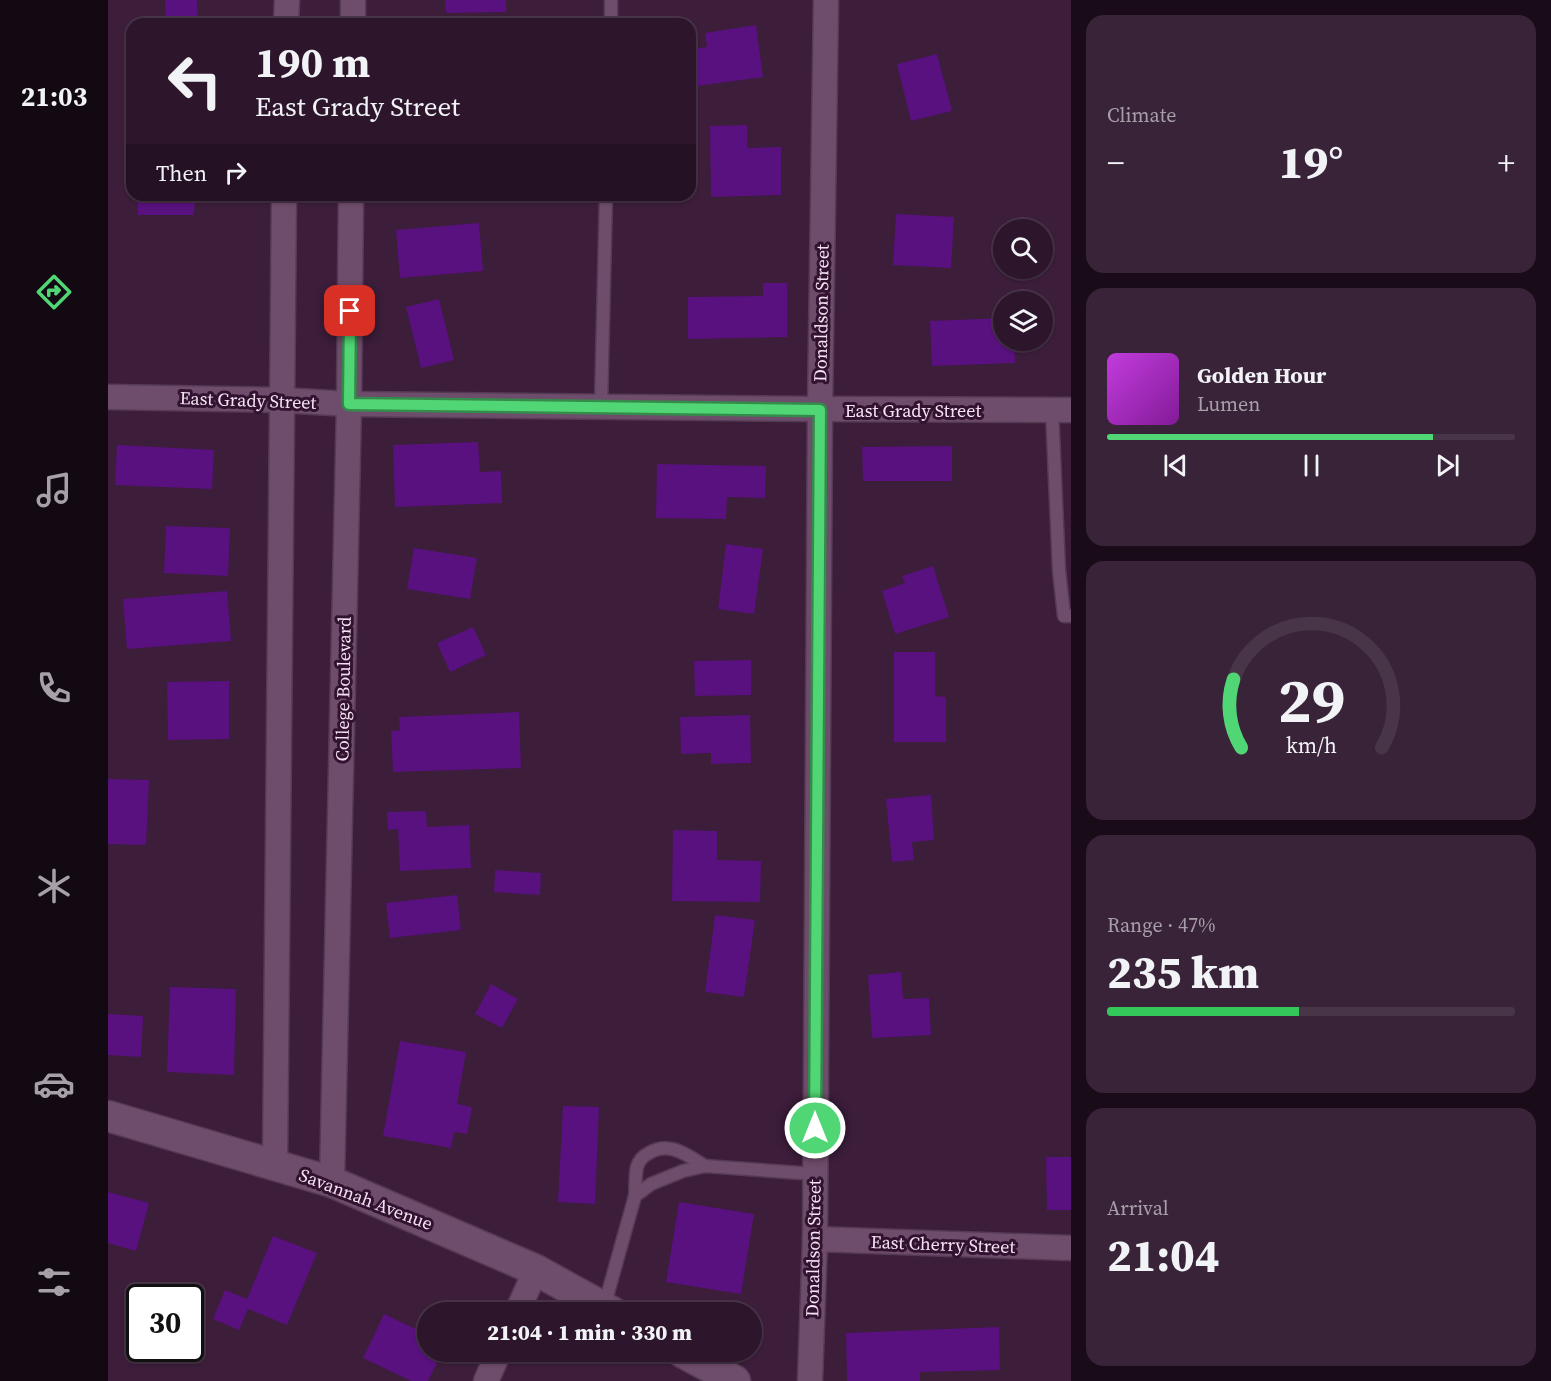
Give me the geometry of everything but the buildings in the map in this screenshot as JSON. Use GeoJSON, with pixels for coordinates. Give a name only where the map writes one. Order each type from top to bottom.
{"type":"FeatureCollection","features":[{"type":"Feature","properties":{"kind":"street"},"geometry":{"type":"LineString","coordinates":[[286,0],[286,18]]}},
{"type":"Feature","properties":{"kind":"street"},"geometry":{"type":"LineString","coordinates":[[353,0],[353,18]]}},
{"type":"Feature","properties":{"kind":"street","name":"Donaldson Street"},"geometry":{"type":"LineString","coordinates":[[810,1381],[815,1174],[820,410],[826,0]]}},
{"type":"Feature","properties":{"kind":"street"},"geometry":{"type":"LineString","coordinates":[[275,1165],[284,201]]}},
{"type":"Feature","properties":{"kind":"street","name":"College Boulevard"},"geometry":{"type":"LineString","coordinates":[[332,1182],[349,404],[351,201]]}},
{"type":"Feature","properties":{"kind":"street","name":"East Grady Street"},"geometry":{"type":"LineString","coordinates":[[108,397],[281,400],[349,404],[820,410],[1061,410]]}},
{"type":"Feature","properties":{"kind":"street","name":"Savannah Avenue"},"geometry":{"type":"LineString","coordinates":[[108,1116],[332,1182],[536,1270],[594,1302]]}},
{"type":"Feature","properties":{"kind":"street","name":"East Cherry Street"},"geometry":{"type":"LineString","coordinates":[[814,1239],[1071,1248]]}},
{"type":"Feature","properties":{"kind":"street"},"geometry":{"type":"LineString","coordinates":[[522,1302],[536,1270]]}},
{"type":"Feature","properties":{"kind":"street"},"geometry":{"type":"LineString","coordinates":[[486,1381],[495,1362]]}},
{"type":"Feature","properties":{"kind":"street"},"geometry":{"type":"LineString","coordinates":[[700,1362],[735,1381]]}},
{"type":"Feature","properties":{"kind":"lane"},"geometry":{"type":"LineString","coordinates":[[611,0],[611,18]]}},
{"type":"Feature","properties":{"kind":"lane"},"geometry":{"type":"LineString","coordinates":[[601,406],[606,201]]}},
{"type":"Feature","properties":{"kind":"lane"},"geometry":{"type":"LineString","coordinates":[[1061,410],[1059,570],[1065,616],[1071,616]]}},
{"type":"Feature","properties":{"kind":"lane"},"geometry":{"type":"LineString","coordinates":[[610,1302],[635,1196],[637,1167],[642,1157],[653,1150],[665,1147],[678,1150],[705,1166]]}},
{"type":"Feature","properties":{"kind":"lane"},"geometry":{"type":"LineString","coordinates":[[635,1196],[651,1184],[683,1171],[705,1166],[815,1174]]}},
{"type":"Feature","properties":{"kind":"route"},"geometry":{"type":"LineString","coordinates":[[350,311],[349,404],[820,410],[815,1128]]}}]}
